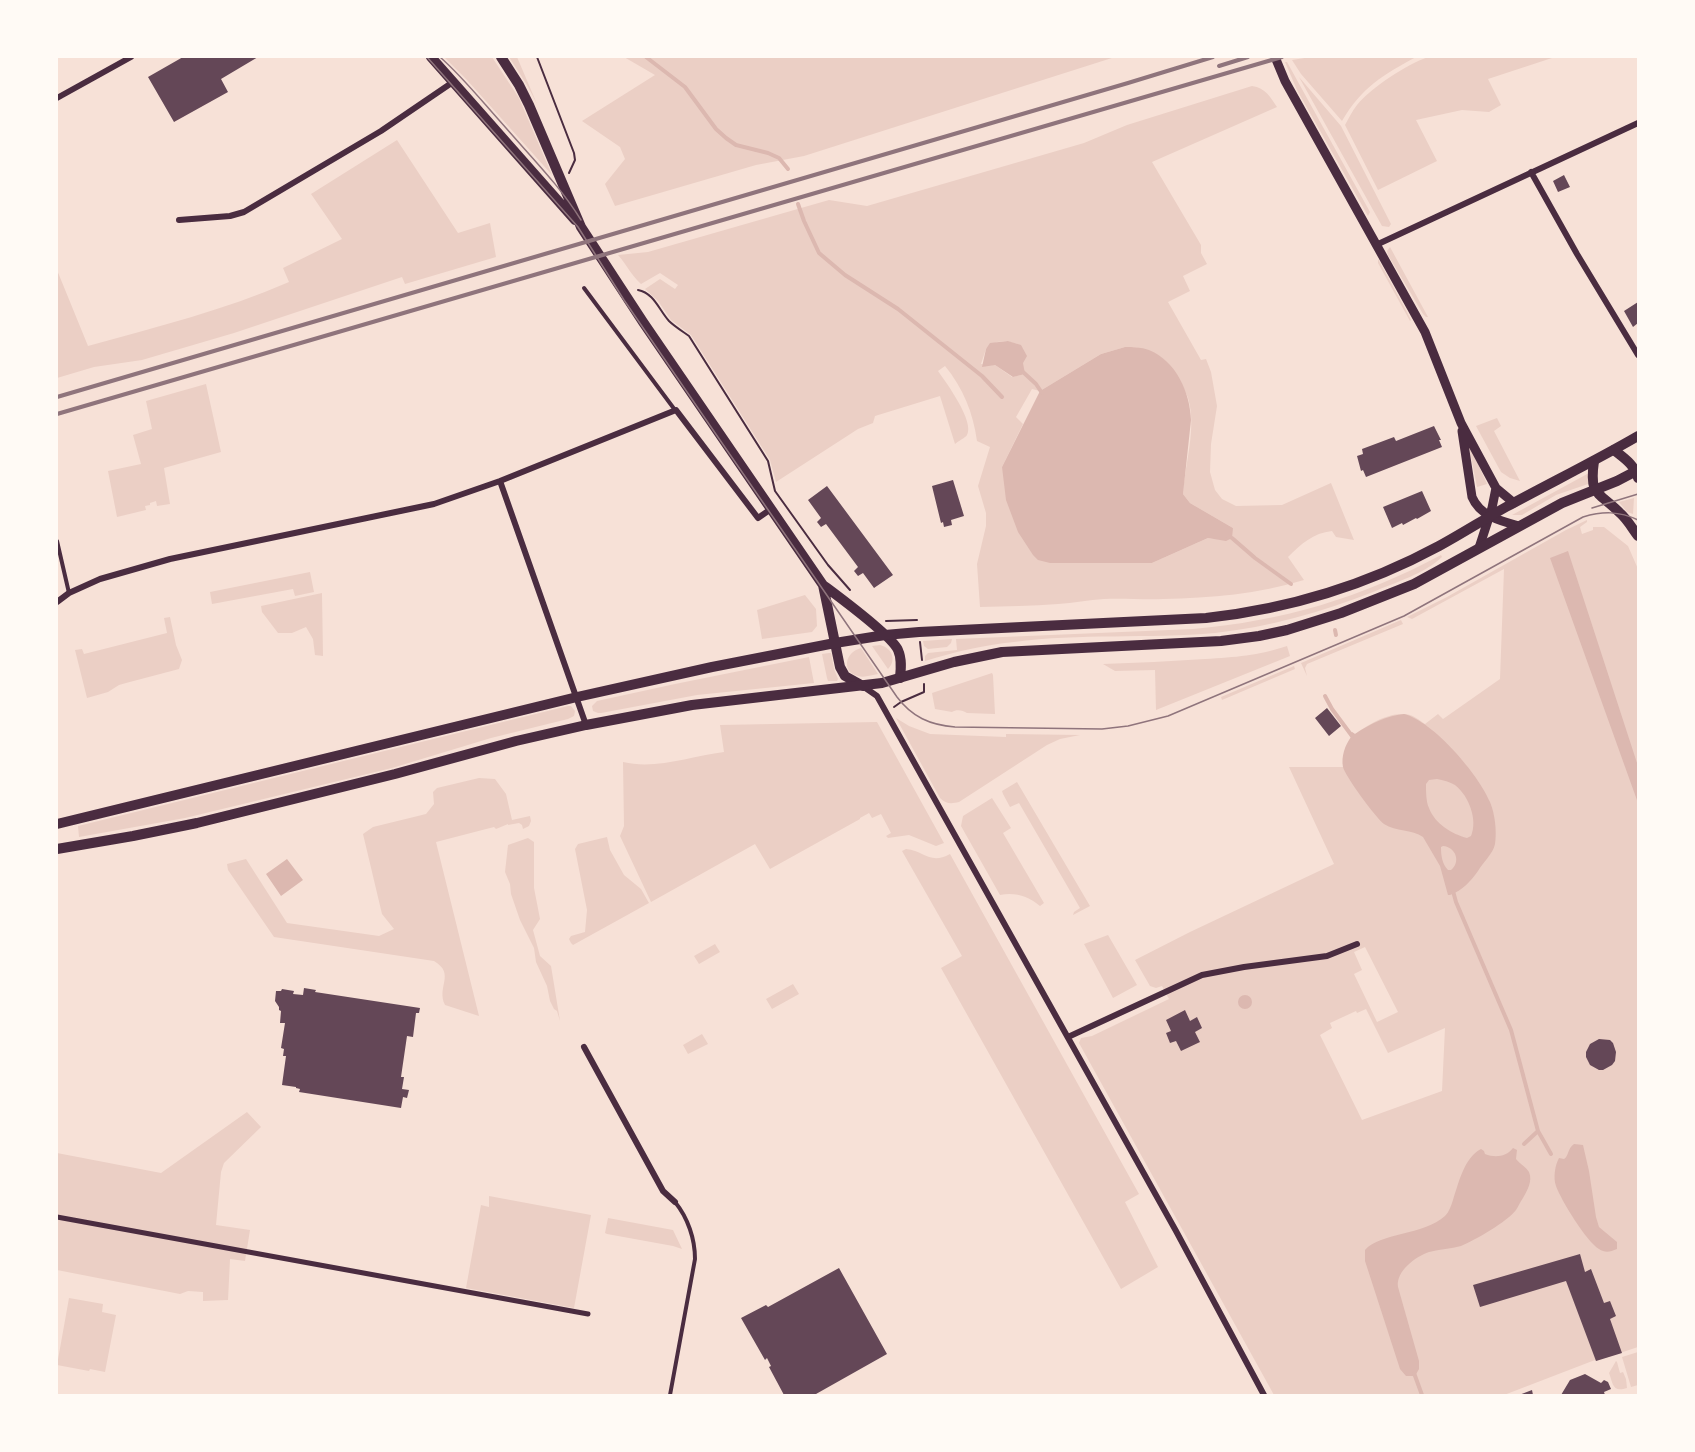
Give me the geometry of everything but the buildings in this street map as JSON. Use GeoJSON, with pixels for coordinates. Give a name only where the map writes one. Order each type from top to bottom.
{"type":"FeatureCollection","features":[{"type":"Feature","properties":{"kind":"main road"},"geometry":{"type":"LineString","coordinates":[[431,57],[581,227],[632,306],[823,585],[896,645],[900,652],[900,678]]}},
{"type":"Feature","properties":{"kind":"main road"},"geometry":{"type":"LineString","coordinates":[[501,57],[529,105],[581,227]]}},
{"type":"Feature","properties":{"kind":"main road"},"geometry":{"type":"LineString","coordinates":[[57,824],[577,697],[712,667],[836,643],[885,635],[981,628],[1206,618],[1278,608],[1346,588],[1388,570],[1438,546],[1638,436]]}},
{"type":"Feature","properties":{"kind":"main road"},"geometry":{"type":"LineString","coordinates":[[57,849],[197,823],[395,774],[516,741],[692,705],[863,686],[1002,652],[1203,642],[1275,633],[1316,622],[1414,584],[1568,500],[1637,473],[1627,460],[1614,450]]}},
{"type":"Feature","properties":{"kind":"main road"},"geometry":{"type":"LineString","coordinates":[[1594,461],[1592,478],[1595,490],[1621,513],[1638,536]]}},
{"type":"Feature","properties":{"kind":"main road"},"geometry":{"type":"LineString","coordinates":[[823,585],[840,667],[845,676],[863,686]]}},
{"type":"Feature","properties":{"kind":"street"},"geometry":{"type":"LineString","coordinates":[[57,98],[130,57]]}},
{"type":"Feature","properties":{"kind":"street"},"geometry":{"type":"LineString","coordinates":[[1275,57],[1285,81],[1425,332],[1461,423],[1496,488],[1514,503]]}},
{"type":"Feature","properties":{"kind":"street"},"geometry":{"type":"LineString","coordinates":[[179,220],[244,212],[381,131],[453,82]]}},
{"type":"Feature","properties":{"kind":"street"},"geometry":{"type":"LineString","coordinates":[[1376,244],[1638,123]]}},
{"type":"Feature","properties":{"kind":"street"},"geometry":{"type":"LineString","coordinates":[[1531,172],[1638,355]]}},
{"type":"Feature","properties":{"kind":"street"},"geometry":{"type":"LineString","coordinates":[[57,602],[69,593],[100,579],[170,559],[434,504],[500,481],[676,411],[758,518],[771,509]]}},
{"type":"Feature","properties":{"kind":"street"},"geometry":{"type":"LineString","coordinates":[[1461,423],[1475,504],[1490,516],[1519,526]]}},
{"type":"Feature","properties":{"kind":"street"},"geometry":{"type":"LineString","coordinates":[[500,481],[586,725]]}},
{"type":"Feature","properties":{"kind":"street"},"geometry":{"type":"LineString","coordinates":[[1479,549],[1494,502],[1496,488]]}},
{"type":"Feature","properties":{"kind":"street"},"geometry":{"type":"LineString","coordinates":[[863,686],[877,696],[1185,1248],[1264,1395]]}},
{"type":"Feature","properties":{"kind":"street"},"geometry":{"type":"LineString","coordinates":[[1068,1037],[1202,975],[1327,956],[1357,944]]}},
{"type":"Feature","properties":{"kind":"street"},"geometry":{"type":"LineString","coordinates":[[584,1047],[663,1191],[675,1203]]}},
{"type":"Feature","properties":{"kind":"street"},"geometry":{"type":"LineString","coordinates":[[57,1217],[588,1314]]}},
{"type":"Feature","properties":{"kind":"lane"},"geometry":{"type":"LineString","coordinates":[[584,288],[676,411]]}},
{"type":"Feature","properties":{"kind":"lane"},"geometry":{"type":"LineString","coordinates":[[57,541],[69,593]]}},
{"type":"Feature","properties":{"kind":"lane"},"geometry":{"type":"LineString","coordinates":[[670,1395],[695,1259],[692,1236],[675,1203]]}},
{"type":"Feature","properties":{"kind":"path"},"geometry":{"type":"LineString","coordinates":[[537,57],[574,153],[575,160],[569,173]]}},
{"type":"Feature","properties":{"kind":"path"},"geometry":{"type":"LineString","coordinates":[[638,290],[657,303],[669,321],[689,336],[768,461],[775,491],[828,565],[854,594]]}},
{"type":"Feature","properties":{"kind":"path"},"geometry":{"type":"LineString","coordinates":[[880,618],[888,622],[918,620]]}},
{"type":"Feature","properties":{"kind":"path"},"geometry":{"type":"LineString","coordinates":[[920,642],[922,661]]}},
{"type":"Feature","properties":{"kind":"path"},"geometry":{"type":"LineString","coordinates":[[893,708],[924,692],[924,684]]}},
{"type":"Feature","properties":{"kind":"shaded area"},"geometry":{"type":"Polygon","coordinates":[[[444,57],[492,57],[519,98],[552,175],[467,80],[444,57]]]}},
{"type":"Feature","properties":{"kind":"shaded area"},"geometry":{"type":"Polygon","coordinates":[[[509,57],[517,57],[537,104],[527,85],[509,57]]]}},
{"type":"Feature","properties":{"kind":"shaded area"},"geometry":{"type":"Polygon","coordinates":[[[624,57],[1115,57],[804,156],[756,165],[615,206],[605,184],[625,159],[620,147],[582,121],[655,75],[624,57]]]}},
{"type":"Feature","properties":{"kind":"shaded area"},"geometry":{"type":"Polygon","coordinates":[[[1311,57],[1416,57],[1374,83],[1357,99],[1342,121],[1301,74],[1292,60],[1311,57]]]}},
{"type":"Feature","properties":{"kind":"shaded area"},"geometry":{"type":"Polygon","coordinates":[[[1428,57],[1555,57],[1488,79],[1501,105],[1489,112],[1462,110],[1416,120],[1437,161],[1378,190],[1345,125],[1355,107],[1371,91],[1400,71],[1428,57]]]}},
{"type":"Feature","properties":{"kind":"shaded area"},"geometry":{"type":"Polygon","coordinates":[[[1285,62],[1370,212],[1368,216],[1297,90],[1285,62]]]}},
{"type":"Feature","properties":{"kind":"shaded area"},"geometry":{"type":"Polygon","coordinates":[[[1299,77],[1341,126],[1391,224],[1389,227],[1382,226],[1299,77]]]}},
{"type":"Feature","properties":{"kind":"shaded area"},"geometry":{"type":"Polygon","coordinates":[[[1252,86],[1270,96],[1277,107],[1152,162],[1201,245],[1201,253],[1207,264],[1183,276],[1190,291],[1168,302],[1201,360],[1206,359],[1211,372],[1217,406],[1211,444],[1210,472],[1215,490],[1222,499],[1236,506],[1282,505],[1331,483],[1354,540],[1336,537],[1332,531],[1319,534],[1303,544],[1288,557],[1304,580],[1269,589],[1217,596],[1104,599],[1048,605],[980,607],[977,564],[986,526],[986,513],[978,486],[990,447],[977,441],[966,401],[945,366],[938,371],[959,402],[967,421],[967,435],[955,444],[940,396],[875,416],[873,423],[858,429],[776,482],[770,460],[691,335],[671,320],[658,301],[645,289],[660,279],[675,289],[678,285],[660,273],[641,284],[618,255],[648,252],[829,200],[867,206],[1084,143],[1127,125],[1252,86]],[[1007,341],[997,342],[986,349],[981,364],[995,365],[1012,377],[1025,374],[1017,344],[1007,341]],[[1125,347],[1101,354],[1040,391],[1032,389],[1016,417],[1023,424],[1002,467],[1050,563],[1152,563],[1208,538],[1226,540],[1233,528],[1190,503],[1183,494],[1191,421],[1188,398],[1182,385],[1165,361],[1154,353],[1141,348],[1125,347]]]}},
{"type":"Feature","properties":{"kind":"shaded area"},"geometry":{"type":"Polygon","coordinates":[[[397,140],[458,233],[490,223],[496,257],[405,284],[402,277],[234,333],[142,360],[94,367],[57,378],[57,270],[88,346],[190,317],[265,292],[289,282],[283,268],[342,239],[311,194],[397,140]]]}},
{"type":"Feature","properties":{"kind":"shaded area"},"geometry":{"type":"Polygon","coordinates":[[[1390,247],[1428,317],[1423,314],[1388,255],[1387,251],[1390,247]]]}},
{"type":"Feature","properties":{"kind":"shaded area"},"geometry":{"type":"Polygon","coordinates":[[[1378,259],[1407,312],[1410,321],[1378,263],[1378,259]]]}},
{"type":"Feature","properties":{"kind":"shaded area"},"geometry":{"type":"Polygon","coordinates":[[[1008,341],[1021,345],[1027,356],[1023,363],[1025,374],[1013,377],[995,365],[982,367],[986,349],[990,343],[1008,341]]]}},
{"type":"Feature","properties":{"kind":"shaded area"},"geometry":{"type":"Polygon","coordinates":[[[1125,347],[1143,348],[1159,355],[1180,379],[1188,399],[1191,420],[1183,494],[1190,503],[1233,528],[1232,538],[1226,541],[1208,538],[1152,563],[1050,563],[1038,560],[1018,532],[1006,500],[1002,467],[1040,391],[1101,354],[1125,347]]]}},
{"type":"Feature","properties":{"kind":"shaded area"},"geometry":{"type":"Polygon","coordinates":[[[206,384],[221,452],[164,468],[170,504],[157,506],[156,501],[145,506],[146,510],[117,517],[108,471],[141,464],[133,435],[152,429],[146,401],[206,384]]]}},
{"type":"Feature","properties":{"kind":"shaded area"},"geometry":{"type":"Polygon","coordinates":[[[1497,418],[1501,426],[1494,431],[1520,481],[1501,472],[1476,426],[1497,418]]]}},
{"type":"Feature","properties":{"kind":"shaded area"},"geometry":{"type":"Polygon","coordinates":[[[1468,442],[1487,484],[1477,487],[1468,442]]]}},
{"type":"Feature","properties":{"kind":"shaded area"},"geometry":{"type":"Polygon","coordinates":[[[1589,473],[1588,484],[1556,495],[1522,515],[1512,515],[1589,473]]]}},
{"type":"Feature","properties":{"kind":"shaded area"},"geometry":{"type":"Polygon","coordinates":[[[1634,498],[1633,514],[1627,512],[1619,502],[1634,498]]]}},
{"type":"Feature","properties":{"kind":"shaded area"},"geometry":{"type":"Polygon","coordinates":[[[1587,520],[1580,527],[1582,534],[1593,530],[1593,527],[1604,527],[1628,546],[1638,569],[1638,1347],[1595,1360],[1504,1395],[1274,1395],[1079,1043],[1081,1038],[1092,1036],[1169,999],[1162,986],[1156,988],[1150,986],[1135,960],[1334,864],[1289,767],[1343,767],[1344,753],[1351,737],[1349,734],[1352,732],[1355,734],[1378,720],[1398,714],[1410,715],[1425,724],[1438,714],[1443,719],[1500,679],[1504,569],[1412,619],[1407,617],[1587,520]],[[1365,947],[1354,952],[1362,970],[1354,974],[1377,1022],[1398,1012],[1365,947]],[[1366,1009],[1330,1023],[1332,1028],[1320,1035],[1362,1120],[1442,1091],[1445,1028],[1388,1053],[1366,1009]]]}},
{"type":"Feature","properties":{"kind":"shaded area"},"geometry":{"type":"Polygon","coordinates":[[[1568,551],[1638,766],[1638,803],[1550,558],[1568,551]]]}},
{"type":"Feature","properties":{"kind":"shaded area"},"geometry":{"type":"Polygon","coordinates":[[[1441,555],[1442,557],[1435,563],[1418,573],[1373,592],[1275,623],[1190,635],[1039,639],[980,647],[925,661],[928,653],[957,650],[956,639],[1193,629],[1258,620],[1321,605],[1351,595],[1381,584],[1441,555]]]}},
{"type":"Feature","properties":{"kind":"shaded area"},"geometry":{"type":"Polygon","coordinates":[[[310,572],[314,592],[295,596],[293,589],[212,604],[210,592],[310,572]]]}},
{"type":"Feature","properties":{"kind":"shaded area"},"geometry":{"type":"Polygon","coordinates":[[[322,593],[323,656],[315,655],[313,639],[306,627],[292,633],[278,633],[262,612],[261,606],[322,593]]]}},
{"type":"Feature","properties":{"kind":"shaded area"},"geometry":{"type":"Polygon","coordinates":[[[805,595],[816,609],[817,626],[812,632],[762,639],[757,610],[805,595]]]}},
{"type":"Feature","properties":{"kind":"shaded area"},"geometry":{"type":"Polygon","coordinates":[[[170,617],[182,660],[179,669],[119,685],[108,692],[87,698],[75,650],[82,649],[84,654],[167,633],[164,618],[170,617]]]}},
{"type":"Feature","properties":{"kind":"shaded area"},"geometry":{"type":"Polygon","coordinates":[[[1401,620],[1403,624],[1307,664],[1305,668],[1307,676],[1301,663],[1401,620]]]}},
{"type":"Feature","properties":{"kind":"shaded area"},"geometry":{"type":"Polygon","coordinates":[[[952,639],[947,647],[928,649],[924,646],[923,641],[952,639]]]}},
{"type":"Feature","properties":{"kind":"shaded area"},"geometry":{"type":"Polygon","coordinates":[[[880,645],[888,649],[893,658],[888,669],[872,646],[880,645]]]}},
{"type":"Feature","properties":{"kind":"shaded area"},"geometry":{"type":"Polygon","coordinates":[[[1287,646],[1290,656],[1156,710],[1155,670],[1115,671],[1103,664],[1237,657],[1287,646]]]}},
{"type":"Feature","properties":{"kind":"shaded area"},"geometry":{"type":"Polygon","coordinates":[[[861,648],[878,674],[860,677],[849,670],[847,662],[851,654],[861,648]]]}},
{"type":"Feature","properties":{"kind":"shaded area"},"geometry":{"type":"Polygon","coordinates":[[[831,653],[837,681],[828,681],[827,678],[822,654],[831,653]]]}},
{"type":"Feature","properties":{"kind":"shaded area"},"geometry":{"type":"Polygon","coordinates":[[[809,657],[814,683],[697,695],[601,713],[593,711],[592,706],[597,701],[809,657]]]}},
{"type":"Feature","properties":{"kind":"shaded area"},"geometry":{"type":"Polygon","coordinates":[[[1294,666],[1295,669],[1222,700],[1221,697],[1294,666]]]}},
{"type":"Feature","properties":{"kind":"shaded area"},"geometry":{"type":"Polygon","coordinates":[[[992,673],[995,714],[935,709],[932,693],[992,673]]]}},
{"type":"Feature","properties":{"kind":"shaded area"},"geometry":{"type":"Polygon","coordinates":[[[568,706],[575,711],[574,716],[568,719],[491,738],[392,768],[185,818],[79,837],[78,826],[568,706]]]}},
{"type":"Feature","properties":{"kind":"shaded area"},"geometry":{"type":"Polygon","coordinates":[[[1404,714],[1428,727],[1454,750],[1476,778],[1492,807],[1496,828],[1494,848],[1469,882],[1450,895],[1448,895],[1440,866],[1423,837],[1384,824],[1361,797],[1343,767],[1344,751],[1351,737],[1349,734],[1352,732],[1355,734],[1378,721],[1404,714]],[[1437,779],[1429,780],[1426,784],[1427,803],[1432,814],[1450,831],[1467,838],[1471,836],[1473,816],[1464,795],[1455,785],[1437,779]],[[1441,847],[1443,862],[1448,870],[1451,870],[1456,863],[1456,855],[1451,849],[1441,847]]]}},
{"type":"Feature","properties":{"kind":"shaded area"},"geometry":{"type":"Polygon","coordinates":[[[896,718],[930,734],[1006,737],[1006,734],[1080,735],[1060,739],[1047,745],[959,802],[949,803],[940,798],[896,718]]]}},
{"type":"Feature","properties":{"kind":"shaded area"},"geometry":{"type":"Polygon","coordinates":[[[877,722],[944,843],[936,846],[909,835],[888,838],[886,836],[891,833],[881,814],[872,818],[869,813],[770,869],[755,844],[651,902],[620,836],[624,826],[623,762],[661,763],[724,752],[720,725],[877,722]]]}},
{"type":"Feature","properties":{"kind":"shaded area"},"geometry":{"type":"Polygon","coordinates":[[[479,778],[495,779],[506,794],[512,820],[530,816],[531,821],[529,826],[523,829],[519,823],[508,824],[496,829],[494,827],[436,842],[479,1016],[445,1005],[444,971],[434,961],[274,937],[228,870],[227,864],[246,859],[287,923],[379,936],[394,929],[382,914],[363,834],[373,827],[426,814],[434,804],[433,792],[437,788],[479,778]]]}},
{"type":"Feature","properties":{"kind":"shaded area"},"geometry":{"type":"Polygon","coordinates":[[[1017,782],[1090,906],[1073,915],[1080,908],[1019,803],[1010,807],[1003,794],[1002,791],[1017,782]]]}},
{"type":"Feature","properties":{"kind":"shaded area"},"geometry":{"type":"Polygon","coordinates":[[[992,798],[1011,828],[1003,833],[1044,903],[1040,906],[1021,896],[1000,895],[961,826],[963,816],[992,798]]]}},
{"type":"Feature","properties":{"kind":"shaded area"},"geometry":{"type":"Polygon","coordinates":[[[607,837],[610,850],[624,875],[641,889],[649,903],[573,945],[569,939],[571,936],[585,932],[587,910],[575,849],[578,844],[607,837]]]}},
{"type":"Feature","properties":{"kind":"shaded area"},"geometry":{"type":"Polygon","coordinates":[[[528,838],[534,842],[534,888],[540,919],[533,930],[540,956],[551,966],[560,1021],[536,962],[534,948],[520,920],[505,872],[508,845],[528,838]]]}},
{"type":"Feature","properties":{"kind":"shaded area"},"geometry":{"type":"Polygon","coordinates":[[[906,849],[932,858],[950,854],[1139,1194],[1125,1202],[1158,1267],[1121,1289],[941,968],[962,956],[902,851],[906,849]]]}},
{"type":"Feature","properties":{"kind":"shaded area"},"geometry":{"type":"Polygon","coordinates":[[[287,859],[303,880],[281,896],[266,874],[287,859]]]}},
{"type":"Feature","properties":{"kind":"shaded area"},"geometry":{"type":"Polygon","coordinates":[[[1108,935],[1137,985],[1113,998],[1084,944],[1108,935]]]}},
{"type":"Feature","properties":{"kind":"shaded area"},"geometry":{"type":"Polygon","coordinates":[[[715,944],[720,952],[699,964],[694,956],[715,944]]]}},
{"type":"Feature","properties":{"kind":"shaded area"},"geometry":{"type":"Polygon","coordinates":[[[793,984],[799,994],[772,1009],[766,999],[793,984]]]}},
{"type":"Feature","properties":{"kind":"shaded area"},"geometry":{"type":"Polygon","coordinates":[[[1245,995],[1250,997],[1252,1002],[1250,1007],[1245,1009],[1240,1007],[1238,1002],[1240,997],[1245,995]]]}},
{"type":"Feature","properties":{"kind":"shaded area"},"geometry":{"type":"Polygon","coordinates":[[[702,1034],[708,1044],[688,1054],[683,1045],[702,1034]]]}},
{"type":"Feature","properties":{"kind":"shaded area"},"geometry":{"type":"Polygon","coordinates":[[[247,1112],[261,1127],[224,1163],[221,1172],[216,1225],[250,1230],[245,1261],[230,1259],[228,1300],[203,1301],[203,1292],[188,1291],[180,1294],[57,1270],[57,1153],[161,1173],[247,1112]]]}},
{"type":"Feature","properties":{"kind":"shaded area"},"geometry":{"type":"Polygon","coordinates":[[[1574,1144],[1583,1145],[1599,1227],[1617,1242],[1617,1249],[1608,1252],[1594,1245],[1574,1220],[1556,1186],[1555,1175],[1559,1158],[1566,1158],[1574,1144]]]}},
{"type":"Feature","properties":{"kind":"shaded area"},"geometry":{"type":"Polygon","coordinates":[[[1513,1148],[1517,1150],[1516,1159],[1528,1170],[1530,1182],[1512,1215],[1467,1243],[1418,1257],[1400,1275],[1398,1287],[1419,1361],[1419,1369],[1415,1376],[1406,1376],[1400,1369],[1365,1261],[1365,1250],[1380,1240],[1426,1227],[1445,1216],[1449,1211],[1466,1164],[1475,1153],[1481,1149],[1485,1154],[1500,1156],[1513,1148]]]}},
{"type":"Feature","properties":{"kind":"shaded area"},"geometry":{"type":"Polygon","coordinates":[[[489,1196],[591,1215],[574,1308],[466,1288],[481,1205],[489,1207],[489,1196]]]}},
{"type":"Feature","properties":{"kind":"shaded area"},"geometry":{"type":"Polygon","coordinates":[[[608,1218],[673,1230],[682,1249],[607,1234],[605,1233],[608,1218]]]}},
{"type":"Feature","properties":{"kind":"shaded area"},"geometry":{"type":"Polygon","coordinates":[[[69,1298],[103,1304],[102,1312],[116,1315],[105,1372],[57,1365],[69,1298]]]}},
{"type":"Feature","properties":{"kind":"shaded area"},"geometry":{"type":"Polygon","coordinates":[[[1638,1352],[1638,1385],[1631,1387],[1622,1357],[1638,1352]]]}},
{"type":"Feature","properties":{"kind":"shaded area"},"geometry":{"type":"Polygon","coordinates":[[[1616,1361],[1620,1373],[1623,1372],[1626,1379],[1627,1388],[1618,1389],[1612,1383],[1609,1373],[1616,1361]]]}},
{"type":"Feature","properties":{"kind":"waterway"},"geometry":{"type":"LineString","coordinates":[[646,57],[685,87],[716,129],[726,138],[736,145],[779,158],[788,169]]}},
{"type":"Feature","properties":{"kind":"waterway"},"geometry":{"type":"LineString","coordinates":[[798,204],[819,253],[845,275],[898,309],[982,376],[1002,397]]}},
{"type":"Feature","properties":{"kind":"waterway"},"geometry":{"type":"LineString","coordinates":[[1023,372],[1042,393]]}},
{"type":"Feature","properties":{"kind":"waterway"},"geometry":{"type":"LineString","coordinates":[[1227,536],[1291,584]]}},
{"type":"Feature","properties":{"kind":"waterway"},"geometry":{"type":"LineString","coordinates":[[1335,630],[1336,635]]}},
{"type":"Feature","properties":{"kind":"waterway"},"geometry":{"type":"LineString","coordinates":[[1325,696],[1352,736]]}},
{"type":"Feature","properties":{"kind":"waterway"},"geometry":{"type":"LineString","coordinates":[[1453,891],[1511,1030],[1538,1131],[1551,1154]]}},
{"type":"Feature","properties":{"kind":"waterway"},"geometry":{"type":"LineString","coordinates":[[1524,1144],[1538,1131]]}},
{"type":"Feature","properties":{"kind":"waterway"},"geometry":{"type":"LineString","coordinates":[[1414,1373],[1422,1395]]}},
{"type":"Feature","properties":{"kind":"tram line"},"geometry":{"type":"LineString","coordinates":[[427,57],[578,227],[624,300],[897,697],[909,710],[922,719],[955,727],[1102,729],[1128,726],[1168,716],[1404,616],[1583,517],[1611,513],[1638,520]]}},
{"type":"Feature","properties":{"kind":"tram line"},"geometry":{"type":"LineString","coordinates":[[440,57],[466,82],[545,172],[581,220]]}},
{"type":"Feature","properties":{"kind":"tram line"},"geometry":{"type":"LineString","coordinates":[[1592,508],[1638,494]]}},
{"type":"Feature","properties":{"kind":"railway"},"geometry":{"type":"LineString","coordinates":[[57,397],[1213,57]]}},
{"type":"Feature","properties":{"kind":"railway"},"geometry":{"type":"LineString","coordinates":[[1219,66],[1248,57]]}},
{"type":"Feature","properties":{"kind":"railway"},"geometry":{"type":"LineString","coordinates":[[57,414],[1282,57]]}}]}
